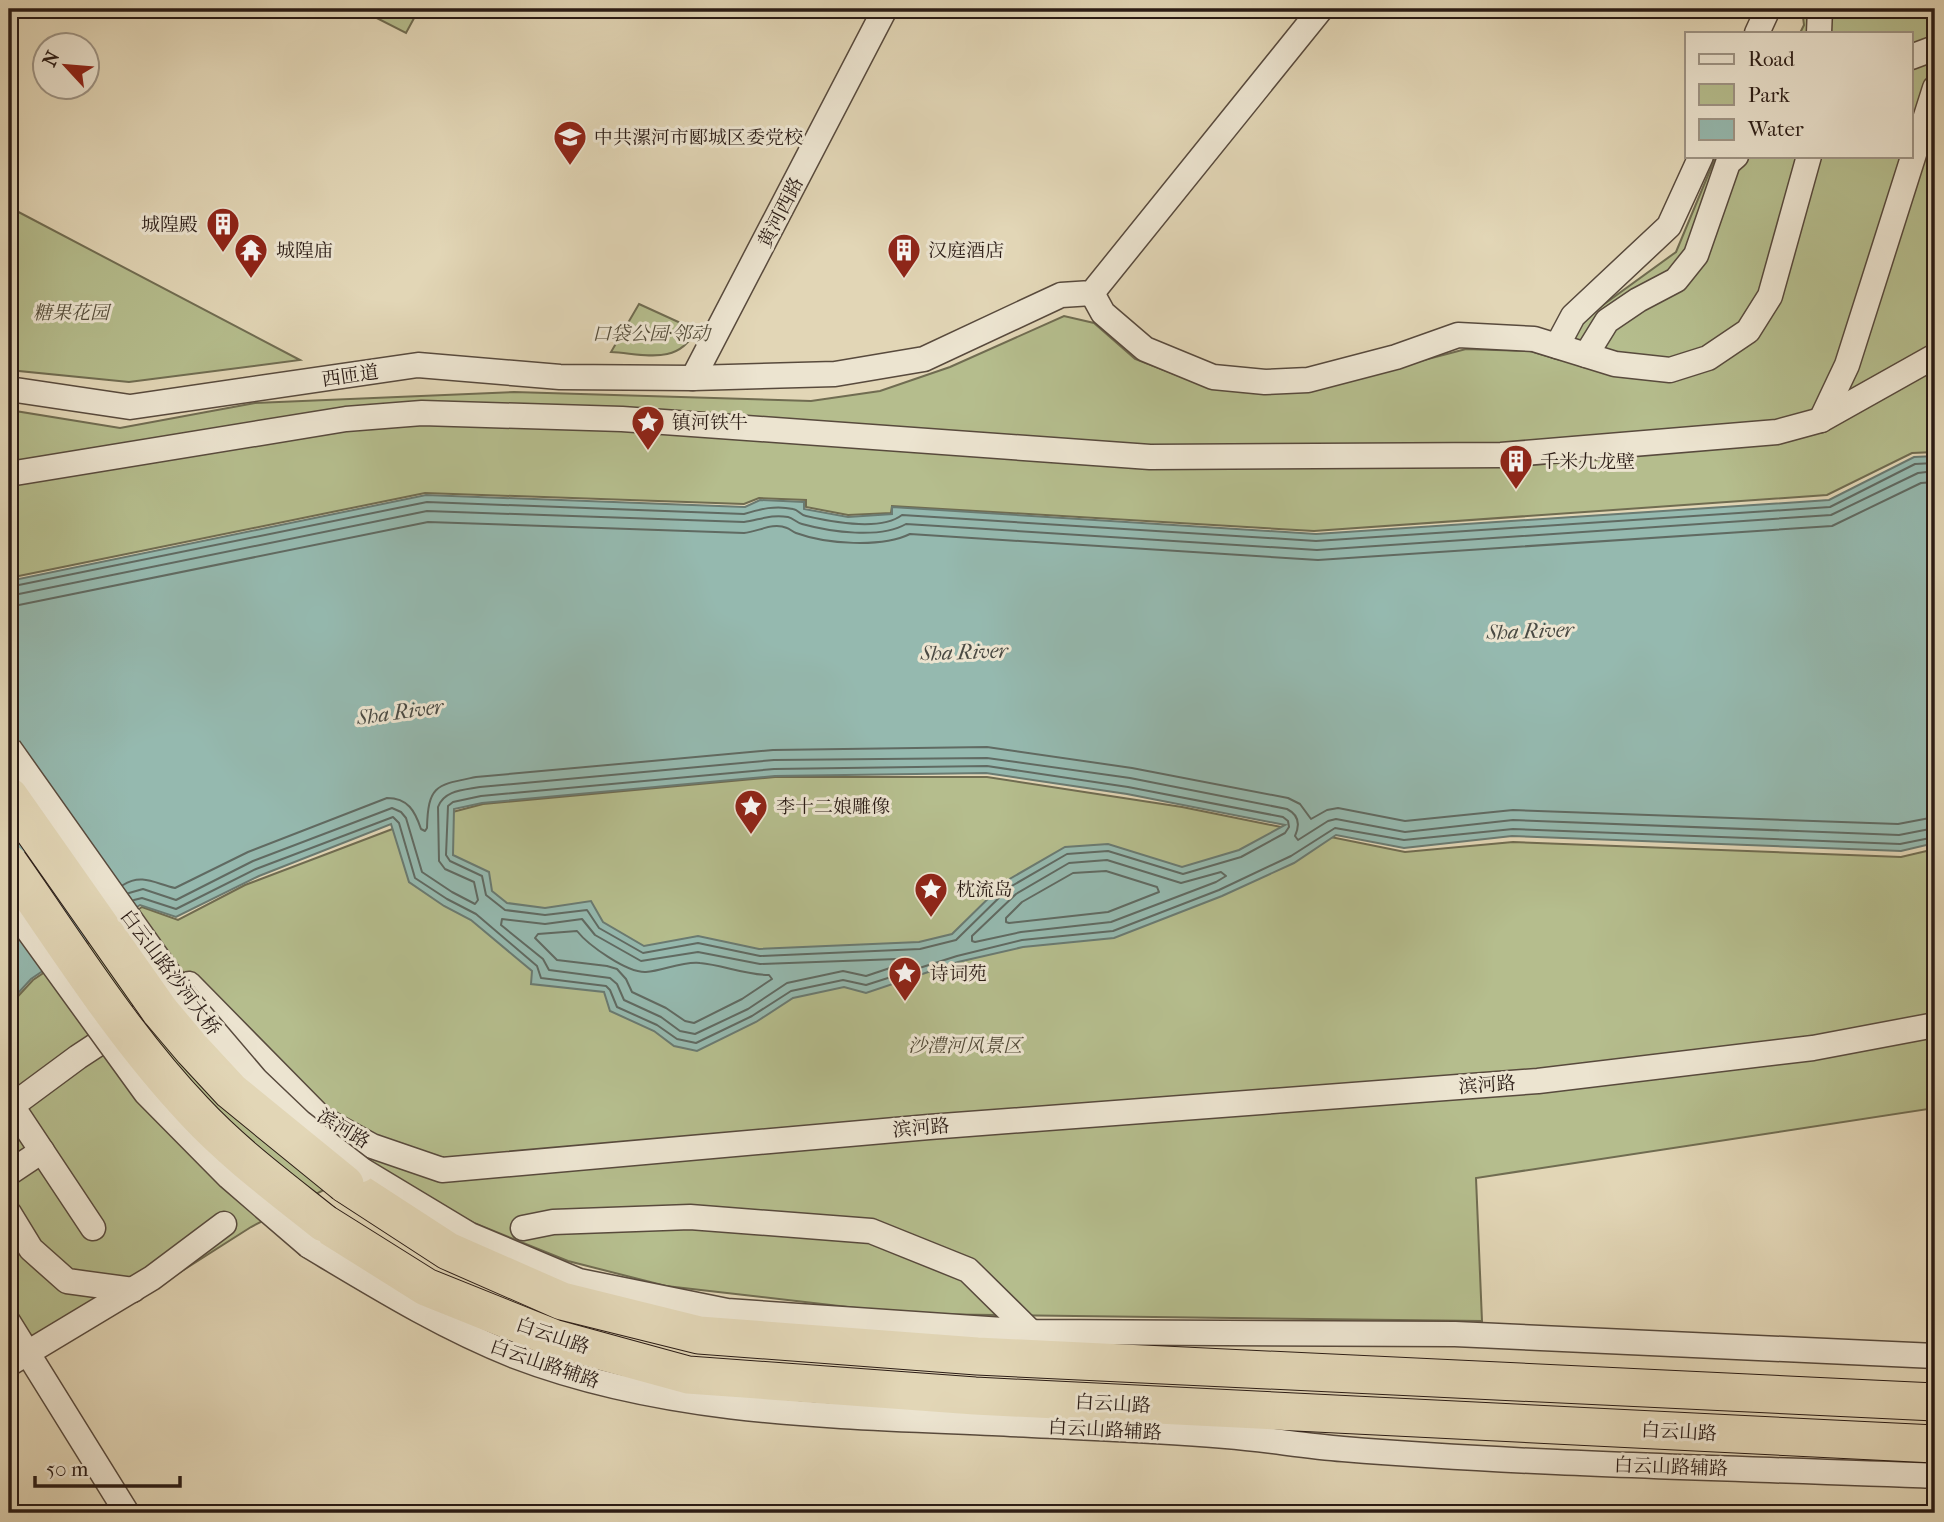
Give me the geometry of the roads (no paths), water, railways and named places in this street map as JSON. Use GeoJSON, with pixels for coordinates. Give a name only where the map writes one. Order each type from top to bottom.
{"type":"FeatureCollection","features":[{"type":"Feature","properties":{"kind":"highway","name":"白云山路沙河大桥"},"geometry":{"type":"LineString","coordinates":[[9,796],[160,1011],[193,1051],[231,1091],[354,1177]]}},
{"type":"Feature","properties":{"kind":"highway"},"geometry":{"type":"LineString","coordinates":[[9,863],[141,1051],[186,1102],[254,1168],[316,1234]]}},
{"type":"Feature","properties":{"kind":"highway","name":"白云山路"},"geometry":{"type":"LineString","coordinates":[[354,1177],[448,1251],[562,1301],[699,1335],[1059,1360],[1935,1402]]}},
{"type":"Feature","properties":{"kind":"highway","name":"白云山路"},"geometry":{"type":"LineString","coordinates":[[316,1234],[426,1287],[552,1338],[688,1375],[975,1396],[1935,1444]]}},
{"type":"Feature","properties":{"kind":"street","name":"黄河西路"},"geometry":{"type":"LineString","coordinates":[[693,379],[885,9]]}},
{"type":"Feature","properties":{"kind":"street"},"geometry":{"type":"LineString","coordinates":[[1321,9],[1092,293],[1103,313],[1145,349],[1213,377],[1265,382],[1308,380],[1396,357],[1458,335],[1534,339],[1615,364],[1670,370],[1708,358],[1748,331],[1770,296],[1807,158]]}},
{"type":"Feature","properties":{"kind":"street"},"geometry":{"type":"LineString","coordinates":[[1757,32],[1768,9]]}},
{"type":"Feature","properties":{"kind":"street"},"geometry":{"type":"LineString","coordinates":[[1819,32],[1820,9]]}},
{"type":"Feature","properties":{"kind":"street"},"geometry":{"type":"LineString","coordinates":[[1912,57],[1935,48]]}},
{"type":"Feature","properties":{"kind":"street"},"geometry":{"type":"LineString","coordinates":[[1821,421],[1846,365],[1935,88]]}},
{"type":"Feature","properties":{"kind":"street"},"geometry":{"type":"LineString","coordinates":[[1557,346],[1573,316],[1669,226],[1700,158]]}},
{"type":"Feature","properties":{"kind":"street"},"geometry":{"type":"LineString","coordinates":[[1586,355],[1607,321],[1638,300],[1676,280],[1696,255],[1728,163],[1734,158]]}},
{"type":"Feature","properties":{"kind":"street","name":"西匝道"},"geometry":{"type":"LineString","coordinates":[[9,389],[130,407],[418,365],[560,377],[693,379],[835,374],[924,359],[1060,295],[1092,293]]}},
{"type":"Feature","properties":{"kind":"street"},"geometry":{"type":"LineString","coordinates":[[9,474],[346,419],[422,412],[622,419],[1150,457],[1501,455],[1777,432],[1821,421],[1935,356]]}},
{"type":"Feature","properties":{"kind":"street"},"geometry":{"type":"LineString","coordinates":[[1846,365],[1852,380],[1862,387],[1876,389]]}},
{"type":"Feature","properties":{"kind":"street","name":"白云山路沙河大桥"},"geometry":{"type":"LineString","coordinates":[[9,748],[186,998],[257,1080],[354,1177]]}},
{"type":"Feature","properties":{"kind":"street"},"geometry":{"type":"LineString","coordinates":[[9,904],[146,1093],[229,1177],[316,1234]]}},
{"type":"Feature","properties":{"kind":"street","name":"滨河路"},"geometry":{"type":"LineString","coordinates":[[10,1107],[78,1057],[189,984],[321,1118],[372,1146],[442,1170],[875,1131],[1538,1081],[1813,1048],[1935,1025]]}},
{"type":"Feature","properties":{"kind":"street"},"geometry":{"type":"LineString","coordinates":[[10,1107],[93,1228]]}},
{"type":"Feature","properties":{"kind":"street"},"geometry":{"type":"LineString","coordinates":[[9,1173],[42,1151]]}},
{"type":"Feature","properties":{"kind":"street"},"geometry":{"type":"LineString","coordinates":[[354,1177],[470,1235],[579,1281],[727,1311],[1031,1332],[1455,1334],[1935,1356]]}},
{"type":"Feature","properties":{"kind":"street"},"geometry":{"type":"LineString","coordinates":[[9,1213],[32,1249],[67,1281],[133,1290]]}},
{"type":"Feature","properties":{"kind":"street"},"geometry":{"type":"LineString","coordinates":[[523,1228],[553,1223],[690,1217],[871,1231],[968,1270],[1059,1360]]}},
{"type":"Feature","properties":{"kind":"street"},"geometry":{"type":"LineString","coordinates":[[18,1359],[152,1279],[225,1224]]}},
{"type":"Feature","properties":{"kind":"street","name":"白云山路辅路"},"geometry":{"type":"LineString","coordinates":[[316,1234],[433,1319],[516,1356],[610,1386],[685,1399],[845,1418],[993,1423],[1215,1436],[1341,1449],[1559,1462],[1935,1476]]}},
{"type":"Feature","properties":{"kind":"street"},"geometry":{"type":"LineString","coordinates":[[9,1322],[18,1359],[127,1513]]}},
{"type":"Feature","properties":{"kind":"water","name":"Sha River"},"geometry":{"type":"Polygon","coordinates":[[[1935,456],[1935,843],[1901,851],[1512,836],[1404,848],[1336,835],[1294,863],[1222,896],[1114,938],[1023,947],[958,962],[866,993],[844,987],[793,998],[756,1022],[697,1051],[674,1046],[654,1031],[610,1011],[604,992],[531,984],[532,971],[471,920],[444,906],[409,882],[391,824],[259,876],[176,917],[140,905],[31,979],[9,1003],[9,581],[426,495],[745,507],[760,500],[804,502],[804,509],[848,517],[892,514],[892,507],[1316,534],[1829,500],[1914,457],[1935,456]],[[986,773],[775,776],[482,803],[454,809],[453,855],[489,872],[492,891],[507,903],[545,908],[591,901],[603,922],[644,946],[698,936],[759,949],[919,942],[952,934],[1006,881],[1065,847],[1108,844],[1182,867],[1239,850],[1285,825],[1127,794],[986,773]]]}},
{"type":"Feature","properties":{"kind":"place","name":"中共漯河市郾城区委党校"},"geometry":{"type":"Point","coordinates":[570,167]}},
{"type":"Feature","properties":{"kind":"place","name":"城隍殿"},"geometry":{"type":"Point","coordinates":[223,254]}},
{"type":"Feature","properties":{"kind":"place","name":"城隍庙"},"geometry":{"type":"Point","coordinates":[251,280]}},
{"type":"Feature","properties":{"kind":"place","name":"汉庭酒店"},"geometry":{"type":"Point","coordinates":[904,280]}},
{"type":"Feature","properties":{"kind":"place","name":"镇河铁牛"},"geometry":{"type":"Point","coordinates":[648,452]}},
{"type":"Feature","properties":{"kind":"place","name":"千米九龙壁"},"geometry":{"type":"Point","coordinates":[1516,491]}},
{"type":"Feature","properties":{"kind":"place","name":"李十二娘雕像"},"geometry":{"type":"Point","coordinates":[751,836]}},
{"type":"Feature","properties":{"kind":"place","name":"枕流岛"},"geometry":{"type":"Point","coordinates":[931,919]}},
{"type":"Feature","properties":{"kind":"place","name":"诗词苑"},"geometry":{"type":"Point","coordinates":[905,1003]}},
{"type":"Feature","properties":{"kind":"park label","name":"糖果花园"},"geometry":{"type":"Point","coordinates":[71,312]}},
{"type":"Feature","properties":{"kind":"park label","name":"口袋公园·邻动"},"geometry":{"type":"Point","coordinates":[651,333]}},
{"type":"Feature","properties":{"kind":"park label","name":"沙澧河风景区"},"geometry":{"type":"Point","coordinates":[965,1045]}}]}
